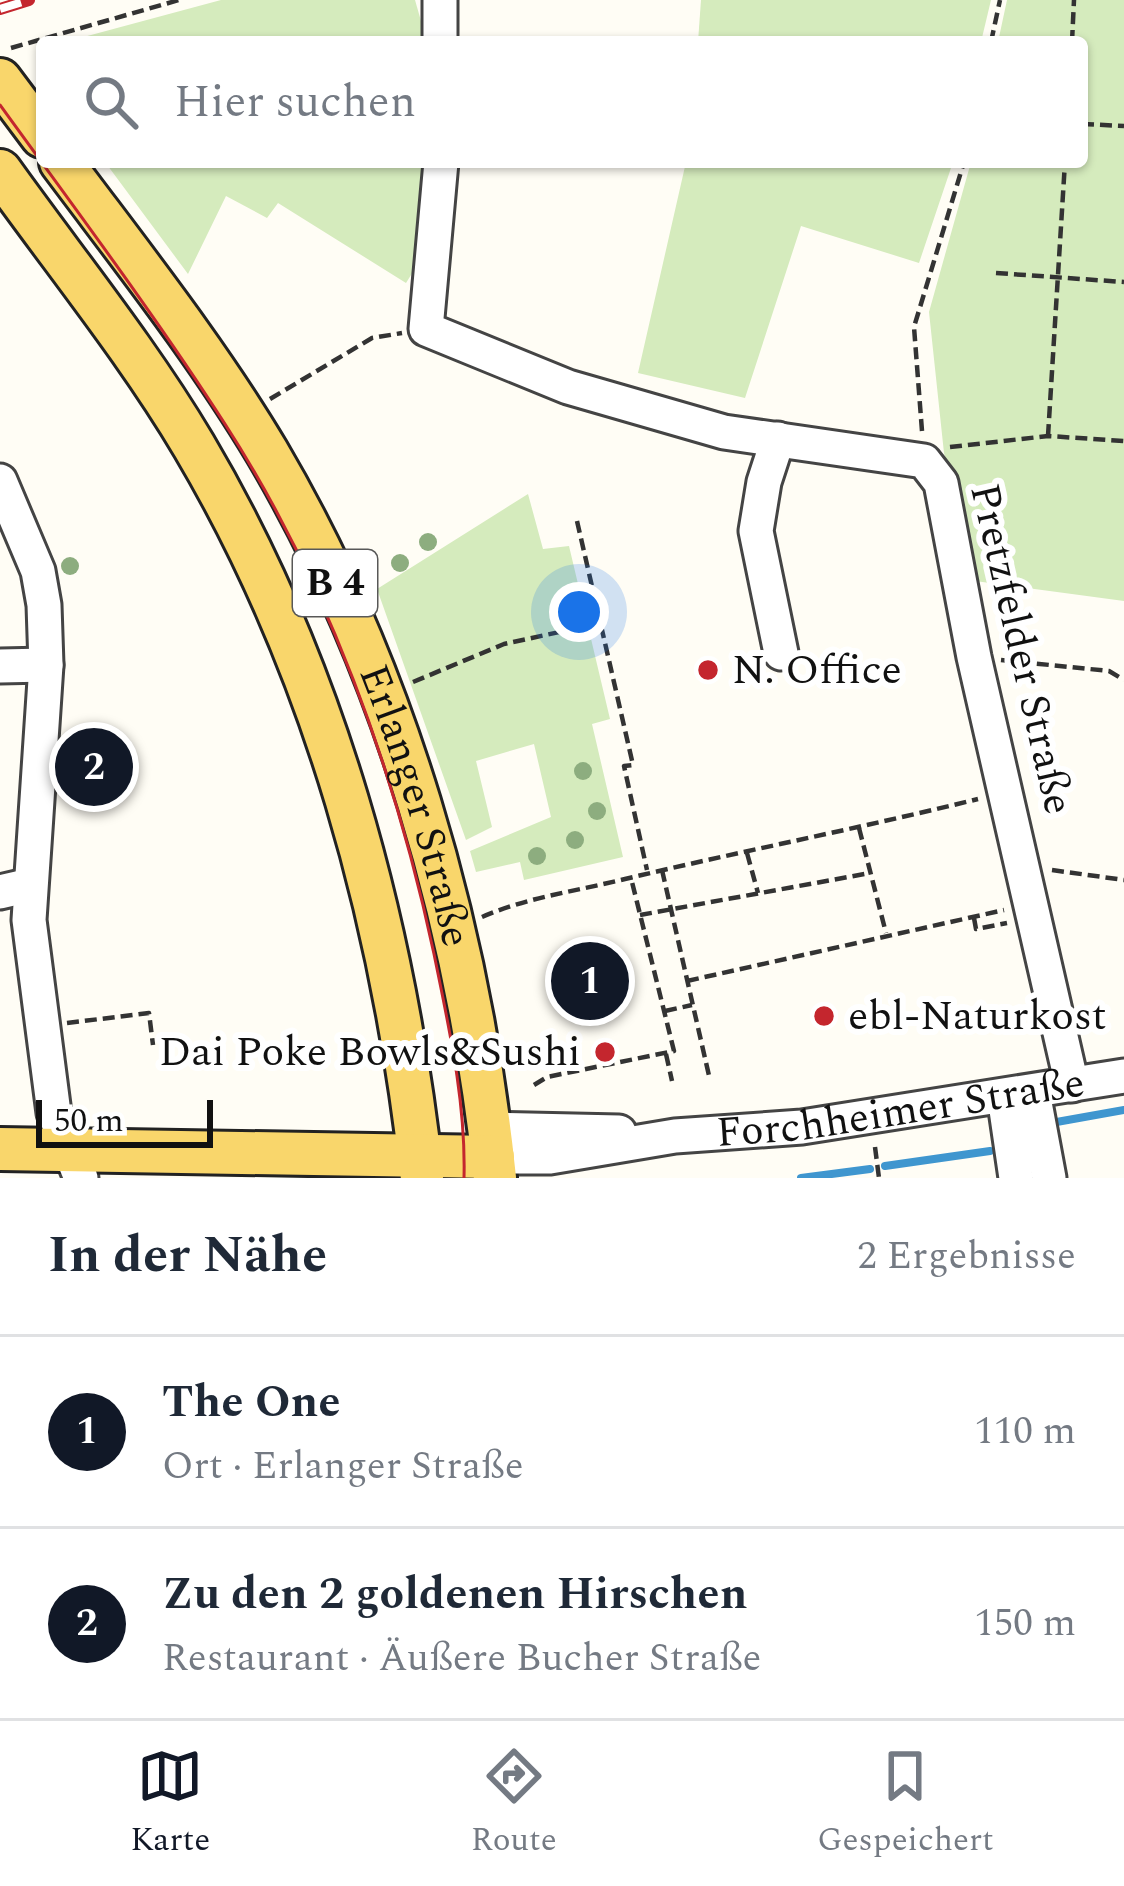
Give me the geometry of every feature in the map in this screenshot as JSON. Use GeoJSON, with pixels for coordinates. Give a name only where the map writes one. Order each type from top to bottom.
{"type":"FeatureCollection","features":[{"type":"Feature","properties":{"kind":"main road"},"geometry":{"type":"LineString","coordinates":[[4,65],[36,125]]}},
{"type":"Feature","properties":{"kind":"main road","name":"Erlanger Straße"},"geometry":{"type":"LineString","coordinates":[[66,168],[233,398],[333,578],[375,680],[443,881],[479,1054],[493,1155]]}},
{"type":"Feature","properties":{"kind":"main road","name":"Erlanger Straße"},"geometry":{"type":"LineString","coordinates":[[0,171],[164,398],[217,486],[272,596],[325,731],[366,874],[398,1018],[419,1156]]}},
{"type":"Feature","properties":{"kind":"main road"},"geometry":{"type":"LineString","coordinates":[[0,1149],[76,1164],[254,1141],[419,1156],[493,1155]]}},
{"type":"Feature","properties":{"kind":"street"},"geometry":{"type":"LineString","coordinates":[[440,0],[440,36]]}},
{"type":"Feature","properties":{"kind":"street"},"geometry":{"type":"LineString","coordinates":[[426,329],[440,168]]}},
{"type":"Feature","properties":{"kind":"street","name":"Pretzfelder Straße"},"geometry":{"type":"LineString","coordinates":[[426,329],[568,387],[724,432],[924,461],[941,483],[974,657],[1072,1085]]}},
{"type":"Feature","properties":{"kind":"street"},"geometry":{"type":"LineString","coordinates":[[778,440],[764,482],[756,531],[781,653]]}},
{"type":"Feature","properties":{"kind":"street"},"geometry":{"type":"LineString","coordinates":[[0,481],[38,572],[44,605],[46,664],[15,889],[29,920],[54,1112],[76,1164]]}},
{"type":"Feature","properties":{"kind":"street"},"geometry":{"type":"LineString","coordinates":[[0,665],[46,664]]}},
{"type":"Feature","properties":{"kind":"street","name":"Forchheimer Straße"},"geometry":{"type":"LineString","coordinates":[[493,1155],[547,1128],[675,1136],[802,1127],[1124,1076]]}},
{"type":"Feature","properties":{"kind":"street"},"geometry":{"type":"LineString","coordinates":[[1016,1178],[1019,1094]]}},
{"type":"Feature","properties":{"kind":"street"},"geometry":{"type":"LineString","coordinates":[[1019,1094],[1048,1178]]}},
{"type":"Feature","properties":{"kind":"path"},"geometry":{"type":"LineString","coordinates":[[82,36],[178,0]]}},
{"type":"Feature","properties":{"kind":"path"},"geometry":{"type":"LineString","coordinates":[[992,36],[1000,0]]}},
{"type":"Feature","properties":{"kind":"path"},"geometry":{"type":"LineString","coordinates":[[1072,36],[1074,0]]}},
{"type":"Feature","properties":{"kind":"path"},"geometry":{"type":"LineString","coordinates":[[4,65],[36,53]]}},
{"type":"Feature","properties":{"kind":"path"},"geometry":{"type":"LineString","coordinates":[[1088,124],[1124,126]]}},
{"type":"Feature","properties":{"kind":"path"},"geometry":{"type":"LineString","coordinates":[[962,168],[914,327],[924,461],[950,446],[1048,436],[1124,441]]}},
{"type":"Feature","properties":{"kind":"path"},"geometry":{"type":"LineString","coordinates":[[1048,436],[1064,168]]}},
{"type":"Feature","properties":{"kind":"path"},"geometry":{"type":"LineString","coordinates":[[997,273],[1124,282]]}},
{"type":"Feature","properties":{"kind":"path"},"geometry":{"type":"LineString","coordinates":[[270,399],[372,338],[426,329]]}},
{"type":"Feature","properties":{"kind":"path"},"geometry":{"type":"LineString","coordinates":[[577,520],[634,765],[624,766],[647,872]]}},
{"type":"Feature","properties":{"kind":"path"},"geometry":{"type":"LineString","coordinates":[[407,684],[504,644],[601,622]]}},
{"type":"Feature","properties":{"kind":"path"},"geometry":{"type":"LineString","coordinates":[[974,657],[1109,671],[1124,680]]}},
{"type":"Feature","properties":{"kind":"path"},"geometry":{"type":"LineString","coordinates":[[476,920],[512,904],[1006,792]]}},
{"type":"Feature","properties":{"kind":"path"},"geometry":{"type":"LineString","coordinates":[[859,828],[886,935]]}},
{"type":"Feature","properties":{"kind":"path"},"geometry":{"type":"LineString","coordinates":[[747,853],[758,893]]}},
{"type":"Feature","properties":{"kind":"path"},"geometry":{"type":"LineString","coordinates":[[1024,866],[1124,880]]}},
{"type":"Feature","properties":{"kind":"path"},"geometry":{"type":"LineString","coordinates":[[662,870],[710,1080]]}},
{"type":"Feature","properties":{"kind":"path"},"geometry":{"type":"LineString","coordinates":[[640,915],[870,873]]}},
{"type":"Feature","properties":{"kind":"path"},"geometry":{"type":"LineString","coordinates":[[534,1085],[547,1077],[674,1051],[631,878]]}},
{"type":"Feature","properties":{"kind":"path"},"geometry":{"type":"LineString","coordinates":[[687,981],[1033,904]]}},
{"type":"Feature","properties":{"kind":"path"},"geometry":{"type":"LineString","coordinates":[[974,916],[976,929],[996,925]]}},
{"type":"Feature","properties":{"kind":"path"},"geometry":{"type":"LineString","coordinates":[[665,1011],[692,1005]]}},
{"type":"Feature","properties":{"kind":"path"},"geometry":{"type":"LineString","coordinates":[[43,1027],[149,1013],[153,1045]]}},
{"type":"Feature","properties":{"kind":"path"},"geometry":{"type":"LineString","coordinates":[[666,1054],[672,1081]]}},
{"type":"Feature","properties":{"kind":"path"},"geometry":{"type":"LineString","coordinates":[[582,1072],[584,1085]]}},
{"type":"Feature","properties":{"kind":"path"},"geometry":{"type":"LineString","coordinates":[[875,1147],[879,1178]]}},
{"type":"Feature","properties":{"kind":"green space"},"geometry":{"type":"Polygon","coordinates":[[[221,0],[415,0],[425,36],[87,36],[221,0]]]}},
{"type":"Feature","properties":{"kind":"green space"},"geometry":{"type":"Polygon","coordinates":[[[701,0],[991,0],[982,36],[698,36],[701,0]]]}},
{"type":"Feature","properties":{"kind":"green space"},"geometry":{"type":"Polygon","coordinates":[[[1007,0],[1124,0],[1124,601],[975,581],[944,453],[929,312],[969,168],[1088,168],[1088,36],[999,36],[1007,0]]]}},
{"type":"Feature","properties":{"kind":"green space"},"geometry":{"type":"Polygon","coordinates":[[[109,168],[434,168],[426,251],[406,283],[278,203],[267,218],[226,196],[188,274],[109,168]]]}},
{"type":"Feature","properties":{"kind":"green space"},"geometry":{"type":"Polygon","coordinates":[[[685,168],[951,168],[919,263],[801,226],[745,398],[638,373],[685,168]]]}},
{"type":"Feature","properties":{"kind":"green space"},"geometry":{"type":"Polygon","coordinates":[[[528,494],[543,549],[569,546],[610,719],[592,724],[623,857],[524,880],[520,862],[476,872],[470,851],[551,817],[534,744],[476,761],[492,827],[466,840],[377,589],[528,494]]]}},
{"type":"Feature","properties":{"kind":"waterway"},"geometry":{"type":"LineString","coordinates":[[1051,1123],[1124,1110]]}},
{"type":"Feature","properties":{"kind":"waterway"},"geometry":{"type":"LineString","coordinates":[[885,1166],[990,1151]]}},
{"type":"Feature","properties":{"kind":"waterway"},"geometry":{"type":"LineString","coordinates":[[801,1178],[870,1169]]}},
{"type":"Feature","properties":{"kind":"tram line"},"geometry":{"type":"LineString","coordinates":[[0,105],[36,155]]}},
{"type":"Feature","properties":{"kind":"tram line"},"geometry":{"type":"LineString","coordinates":[[46,168],[225,424],[262,485],[326,613],[378,747],[418,885],[455,1065],[464,1178]]}},
{"type":"Feature","properties":{"kind":"railway"},"geometry":{"type":"LineString","coordinates":[[0,9],[29,0]]}},
{"type":"Feature","properties":{"kind":"place","name":"N. Office"},"geometry":{"type":"Point","coordinates":[708,670]}},
{"type":"Feature","properties":{"kind":"place","name":"Zu den 2 goldenen Hirschen"},"geometry":{"type":"Point","coordinates":[94,767]}},
{"type":"Feature","properties":{"kind":"place","name":"The One"},"geometry":{"type":"Point","coordinates":[590,981]}},
{"type":"Feature","properties":{"kind":"place","name":"ebl-Naturkost"},"geometry":{"type":"Point","coordinates":[824,1016]}},
{"type":"Feature","properties":{"kind":"place","name":"Dai Poke Bowls&Sushi"},"geometry":{"type":"Point","coordinates":[605,1052]}}]}
